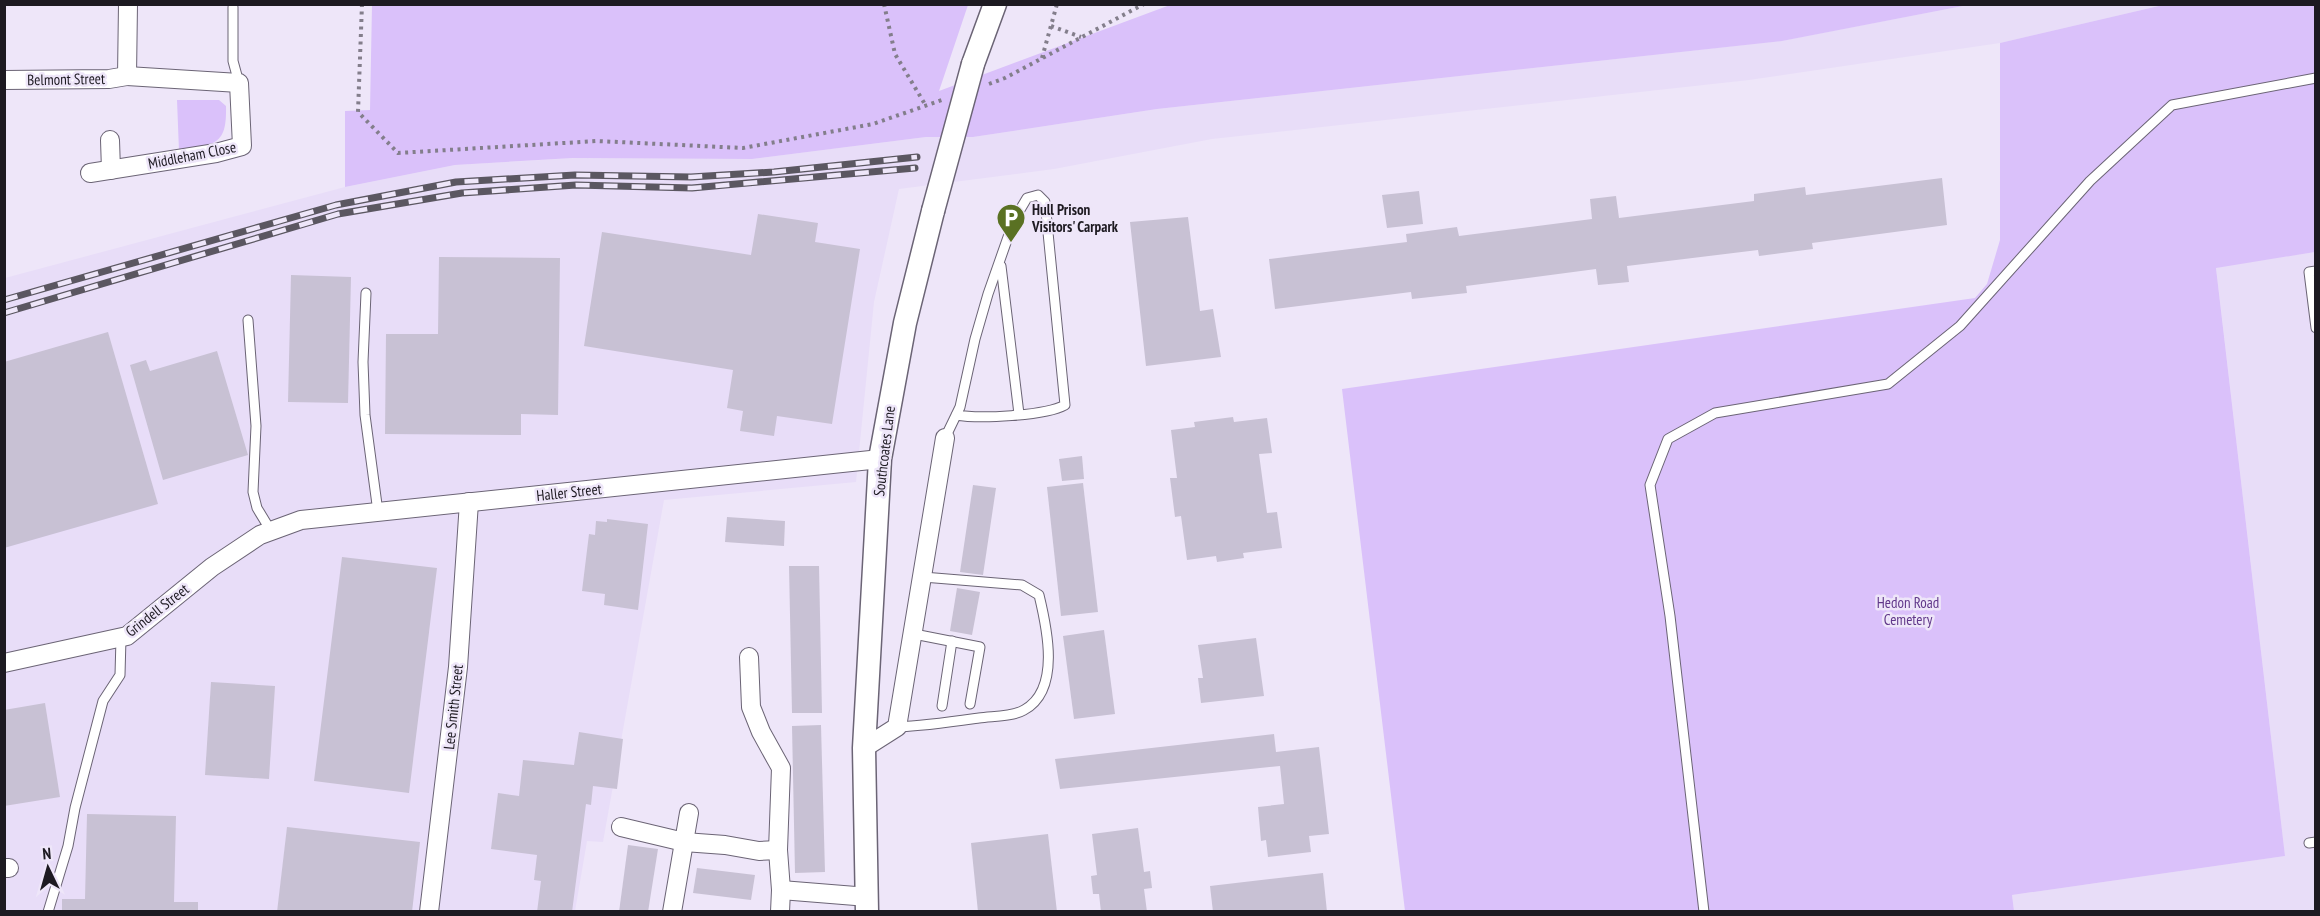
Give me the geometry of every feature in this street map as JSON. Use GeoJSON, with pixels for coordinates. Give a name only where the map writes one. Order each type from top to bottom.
{"type":"FeatureCollection","features":[{"type":"Feature","properties":{"kind":"street","name":"Belmont Street"},"geometry":{"type":"LineString","coordinates":[[4,80],[109,79],[127,76],[128,4]]}},
{"type":"Feature","properties":{"kind":"street","name":"Southcoates Lane"},"geometry":{"type":"LineString","coordinates":[[867,904],[864,748],[880,459],[905,322],[933,211],[973,64],[995,4]]}},
{"type":"Feature","properties":{"kind":"street"},"geometry":{"type":"LineString","coordinates":[[127,76],[239,83]]}},
{"type":"Feature","properties":{"kind":"street","name":"Middleham Close"},"geometry":{"type":"LineString","coordinates":[[90,173],[242,146],[239,83]]}},
{"type":"Feature","properties":{"kind":"street"},"geometry":{"type":"LineString","coordinates":[[110,140],[111,171]]}},
{"type":"Feature","properties":{"kind":"street"},"geometry":{"type":"LineString","coordinates":[[864,748],[897,727],[945,438]]}},
{"type":"Feature","properties":{"kind":"street","name":"Haller Street"},"geometry":{"type":"LineString","coordinates":[[266,533],[301,520],[880,459]]}},
{"type":"Feature","properties":{"kind":"street","name":"Lee Smith Street"},"geometry":{"type":"LineString","coordinates":[[429,912],[458,668],[469,502]]}},
{"type":"Feature","properties":{"kind":"street","name":"Grindell Street"},"geometry":{"type":"LineString","coordinates":[[4,663],[127,636],[212,567],[266,533]]}},
{"type":"Feature","properties":{"kind":"street"},"geometry":{"type":"LineString","coordinates":[[749,657],[751,707],[761,732],[781,768],[778,850],[782,890],[780,912]]}},
{"type":"Feature","properties":{"kind":"street"},"geometry":{"type":"LineString","coordinates":[[672,912],[689,813]]}},
{"type":"Feature","properties":{"kind":"street"},"geometry":{"type":"LineString","coordinates":[[621,827],[684,842],[725,845],[759,851],[778,850]]}},
{"type":"Feature","properties":{"kind":"street"},"geometry":{"type":"LineString","coordinates":[[782,890],[867,904]]}},
{"type":"Feature","properties":{"kind":"lane"},"geometry":{"type":"LineString","coordinates":[[233,7],[233,61],[239,83]]}},
{"type":"Feature","properties":{"kind":"lane"},"geometry":{"type":"LineString","coordinates":[[1704,912],[1670,616],[1650,485],[1668,439],[1715,413],[1888,384],[1960,326],[2090,181],[2172,105],[2316,78]]}},
{"type":"Feature","properties":{"kind":"lane"},"geometry":{"type":"LineString","coordinates":[[945,438],[964,392],[975,339],[1014,220],[1026,198],[1038,195],[1045,202],[1048,220],[1065,405],[1046,412],[974,418],[956,415]]}},
{"type":"Feature","properties":{"kind":"lane"},"geometry":{"type":"LineString","coordinates":[[1000,263],[1019,414]]}},
{"type":"Feature","properties":{"kind":"lane"},"geometry":{"type":"LineString","coordinates":[[2316,271],[2309,272],[2316,328]]}},
{"type":"Feature","properties":{"kind":"lane"},"geometry":{"type":"LineString","coordinates":[[366,293],[363,362],[365,415],[378,512]]}},
{"type":"Feature","properties":{"kind":"lane"},"geometry":{"type":"LineString","coordinates":[[248,320],[256,426],[253,492],[266,533]]}},
{"type":"Feature","properties":{"kind":"lane"},"geometry":{"type":"LineString","coordinates":[[897,727],[921,726],[1023,711],[1037,699],[1048,665],[1047,627],[1040,595],[1022,585],[923,577]]}},
{"type":"Feature","properties":{"kind":"lane"},"geometry":{"type":"LineString","coordinates":[[914,634],[980,647],[970,704]]}},
{"type":"Feature","properties":{"kind":"lane"},"geometry":{"type":"LineString","coordinates":[[48,912],[68,846],[75,808],[103,702],[120,675],[121,638]]}},
{"type":"Feature","properties":{"kind":"lane"},"geometry":{"type":"LineString","coordinates":[[942,706],[952,641]]}},
{"type":"Feature","properties":{"kind":"path"},"geometry":{"type":"LineString","coordinates":[[362,4],[358,112],[398,153],[597,141],[743,148],[873,124],[949,98]]}},
{"type":"Feature","properties":{"kind":"path"},"geometry":{"type":"LineString","coordinates":[[884,4],[895,54],[926,105]]}},
{"type":"Feature","properties":{"kind":"path"},"geometry":{"type":"LineString","coordinates":[[1042,58],[1057,4]]}},
{"type":"Feature","properties":{"kind":"path"},"geometry":{"type":"LineString","coordinates":[[982,86],[1005,78],[1144,4]]}},
{"type":"Feature","properties":{"kind":"path"},"geometry":{"type":"LineString","coordinates":[[1051,26],[1082,38]]}},
{"type":"Feature","properties":{"kind":"shaded area"},"geometry":{"type":"Polygon","coordinates":[[[1968,5],[2163,5],[2000,43],[1749,80],[1212,139],[1054,169],[899,189],[874,302],[856,482],[664,500],[603,842],[587,841],[575,911],[5,912],[5,278],[345,187],[455,165],[574,158],[752,159],[926,137],[973,137],[1157,109],[1781,41],[1968,5]]]}},
{"type":"Feature","properties":{"kind":"shaded area"},"geometry":{"type":"Polygon","coordinates":[[[2315,252],[2315,911],[2014,911],[2012,895],[2285,856],[2216,267],[2315,252]]]}},
{"type":"Feature","properties":{"kind":"green space"},"geometry":{"type":"Polygon","coordinates":[[[372,5],[968,5],[939,91],[1170,5],[1968,5],[1782,41],[1157,109],[973,137],[926,137],[752,159],[573,158],[455,165],[345,187],[345,111],[370,110],[372,5]]]}},
{"type":"Feature","properties":{"kind":"green space","name":"Hedon Road Cemetery"},"geometry":{"type":"Polygon","coordinates":[[[2163,5],[2315,5],[2315,252],[2216,268],[2285,856],[2012,895],[2014,911],[1405,911],[1342,389],[1975,298],[1987,284],[2000,240],[2000,43],[2163,5]]]}},
{"type":"Feature","properties":{"kind":"green space"},"geometry":{"type":"Polygon","coordinates":[[[177,100],[219,100],[226,106],[226,119],[221,136],[216,141],[202,147],[179,151],[177,100]]]}},
{"type":"Feature","properties":{"kind":"building"},"geometry":{"type":"Polygon","coordinates":[[[1942,178],[1947,225],[1812,243],[1813,249],[1759,256],[1758,250],[1627,266],[1629,282],[1598,285],[1596,269],[1466,286],[1467,293],[1412,299],[1411,292],[1275,309],[1269,259],[1407,242],[1406,234],[1457,227],[1459,236],[1592,219],[1590,199],[1616,196],[1619,218],[1754,201],[1754,194],[1805,187],[1806,195],[1942,178]]]}},
{"type":"Feature","properties":{"kind":"building"},"geometry":{"type":"Polygon","coordinates":[[[1419,191],[1423,224],[1387,228],[1382,195],[1419,191]]]}},
{"type":"Feature","properties":{"kind":"building"},"geometry":{"type":"Polygon","coordinates":[[[758,214],[818,223],[815,242],[860,249],[832,424],[777,416],[774,436],[740,431],[743,411],[727,408],[733,370],[584,346],[602,232],[751,255],[758,214]]]}},
{"type":"Feature","properties":{"kind":"building"},"geometry":{"type":"Polygon","coordinates":[[[1188,217],[1200,311],[1213,309],[1221,357],[1146,366],[1130,222],[1188,217]]]}},
{"type":"Feature","properties":{"kind":"building"},"geometry":{"type":"Polygon","coordinates":[[[439,257],[560,258],[558,415],[521,414],[521,435],[385,434],[386,334],[438,334],[439,257]]]}},
{"type":"Feature","properties":{"kind":"building"},"geometry":{"type":"Polygon","coordinates":[[[291,275],[351,277],[348,403],[288,402],[291,275]]]}},
{"type":"Feature","properties":{"kind":"building"},"geometry":{"type":"Polygon","coordinates":[[[108,332],[158,504],[4,548],[4,362],[108,332]]]}},
{"type":"Feature","properties":{"kind":"building"},"geometry":{"type":"Polygon","coordinates":[[[217,351],[248,455],[163,480],[130,365],[146,360],[150,371],[217,351]]]}},
{"type":"Feature","properties":{"kind":"building"},"geometry":{"type":"Polygon","coordinates":[[[1233,417],[1234,422],[1267,418],[1272,453],[1259,454],[1267,513],[1277,512],[1282,548],[1243,553],[1244,558],[1217,562],[1216,556],[1187,560],[1181,516],[1175,517],[1170,478],[1177,478],[1171,430],[1195,427],[1194,422],[1233,417]]]}},
{"type":"Feature","properties":{"kind":"building"},"geometry":{"type":"Polygon","coordinates":[[[1082,456],[1084,479],[1062,481],[1059,459],[1082,456]]]}},
{"type":"Feature","properties":{"kind":"building"},"geometry":{"type":"Polygon","coordinates":[[[1083,483],[1098,612],[1061,616],[1047,487],[1083,483]]]}},
{"type":"Feature","properties":{"kind":"building"},"geometry":{"type":"Polygon","coordinates":[[[973,485],[996,488],[983,575],[960,572],[973,485]]]}},
{"type":"Feature","properties":{"kind":"building"},"geometry":{"type":"Polygon","coordinates":[[[727,517],[785,521],[784,546],[725,542],[727,517]]]}},
{"type":"Feature","properties":{"kind":"building"},"geometry":{"type":"Polygon","coordinates":[[[607,519],[648,524],[638,610],[604,605],[605,594],[582,591],[589,534],[595,535],[596,521],[607,522],[607,519]]]}},
{"type":"Feature","properties":{"kind":"building"},"geometry":{"type":"Polygon","coordinates":[[[342,557],[437,568],[409,793],[314,781],[342,557]]]}},
{"type":"Feature","properties":{"kind":"building"},"geometry":{"type":"Polygon","coordinates":[[[789,566],[819,566],[822,713],[792,713],[789,566]]]}},
{"type":"Feature","properties":{"kind":"building"},"geometry":{"type":"Polygon","coordinates":[[[957,588],[980,592],[972,635],[950,631],[957,588]]]}},
{"type":"Feature","properties":{"kind":"building"},"geometry":{"type":"Polygon","coordinates":[[[1104,630],[1115,714],[1074,719],[1063,636],[1104,630]]]}},
{"type":"Feature","properties":{"kind":"building"},"geometry":{"type":"Polygon","coordinates":[[[1256,638],[1264,696],[1201,703],[1198,678],[1203,678],[1198,645],[1256,638]]]}},
{"type":"Feature","properties":{"kind":"building"},"geometry":{"type":"Polygon","coordinates":[[[211,682],[275,686],[269,779],[205,775],[211,682]]]}},
{"type":"Feature","properties":{"kind":"building"},"geometry":{"type":"Polygon","coordinates":[[[45,703],[60,797],[4,806],[4,710],[45,703]]]}},
{"type":"Feature","properties":{"kind":"building"},"geometry":{"type":"Polygon","coordinates":[[[821,725],[825,872],[795,873],[792,726],[821,725]]]}},
{"type":"Feature","properties":{"kind":"building"},"geometry":{"type":"Polygon","coordinates":[[[579,732],[623,739],[617,789],[593,786],[591,805],[586,804],[572,912],[537,912],[541,881],[534,880],[537,855],[491,849],[498,793],[519,796],[523,760],[574,765],[579,732]]]}},
{"type":"Feature","properties":{"kind":"building"},"geometry":{"type":"Polygon","coordinates":[[[1274,734],[1276,752],[1319,747],[1329,834],[1309,836],[1311,852],[1268,857],[1266,840],[1261,841],[1258,807],[1284,804],[1280,766],[1060,789],[1055,759],[1274,734]]]}},
{"type":"Feature","properties":{"kind":"building"},"geometry":{"type":"Polygon","coordinates":[[[87,814],[176,816],[174,902],[198,902],[198,912],[62,912],[62,899],[85,899],[87,814]]]}},
{"type":"Feature","properties":{"kind":"building"},"geometry":{"type":"Polygon","coordinates":[[[287,827],[420,842],[412,912],[277,912],[287,827]]]}},
{"type":"Feature","properties":{"kind":"building"},"geometry":{"type":"Polygon","coordinates":[[[1138,828],[1144,872],[1150,871],[1152,888],[1144,889],[1147,912],[1101,912],[1099,894],[1093,894],[1091,876],[1097,875],[1092,834],[1138,828]]]}},
{"type":"Feature","properties":{"kind":"building"},"geometry":{"type":"Polygon","coordinates":[[[1048,834],[1057,912],[978,912],[971,843],[1048,834]]]}},
{"type":"Feature","properties":{"kind":"building"},"geometry":{"type":"Polygon","coordinates":[[[628,845],[658,849],[648,912],[619,912],[628,845]]]}},
{"type":"Feature","properties":{"kind":"building"},"geometry":{"type":"Polygon","coordinates":[[[697,868],[755,875],[751,900],[693,893],[697,868]]]}},
{"type":"Feature","properties":{"kind":"building"},"geometry":{"type":"Polygon","coordinates":[[[1323,873],[1327,912],[1213,912],[1210,886],[1323,873]]]}},
{"type":"Feature","properties":{"kind":"railway"},"geometry":{"type":"LineString","coordinates":[[4,300],[336,205],[456,182],[575,175],[691,177],[774,172],[917,157]]}},
{"type":"Feature","properties":{"kind":"railway"},"geometry":{"type":"LineString","coordinates":[[4,313],[338,214],[462,193],[576,185],[692,188],[915,168]]}},
{"type":"Feature","properties":{"kind":"place","name":"Hull Prison Visitors' Carpark"},"geometry":{"type":"Point","coordinates":[1011,244]}}]}
